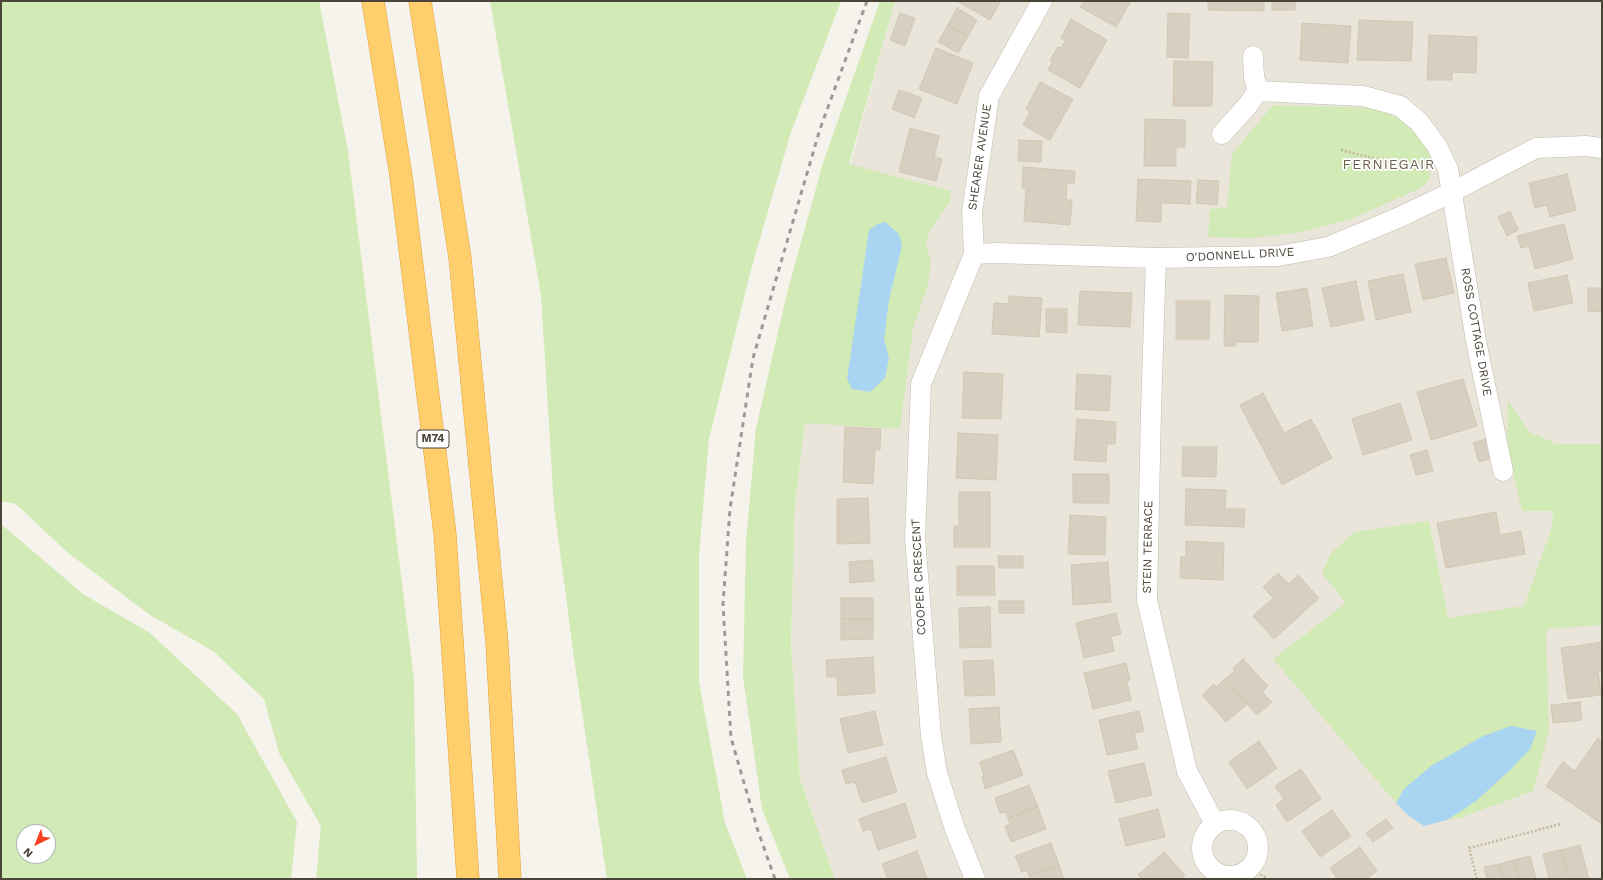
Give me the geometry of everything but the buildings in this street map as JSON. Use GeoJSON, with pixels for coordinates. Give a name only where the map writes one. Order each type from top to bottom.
{"type":"FeatureCollection","features":[{"type":"Feature","properties":{"kind":"highway","name":"M74"},"geometry":{"type":"LineString","coordinates":[[373,1],[401,176],[445,534],[468,879]]}},
{"type":"Feature","properties":{"kind":"highway"},"geometry":{"type":"LineString","coordinates":[[420,1],[460,258],[497,643],[510,879]]}},
{"type":"Feature","properties":{"kind":"street","name":"SHEARER AVENUE"},"geometry":{"type":"LineString","coordinates":[[974,254],[972,212],[989,96],[1042,1]]}},
{"type":"Feature","properties":{"kind":"street"},"geometry":{"type":"LineString","coordinates":[[1222,134],[1248,105],[1258,91],[1254,77],[1253,56]]}},
{"type":"Feature","properties":{"kind":"street","name":"ROSS COTTAGE DRIVE"},"geometry":{"type":"LineString","coordinates":[[1258,91],[1363,96],[1400,106],[1419,122],[1436,146],[1448,169],[1476,341],[1503,471]]}},
{"type":"Feature","properties":{"kind":"street","name":"O'DONNELL DRIVE"},"geometry":{"type":"LineString","coordinates":[[974,254],[996,253],[1156,258],[1278,256],[1328,247],[1400,217],[1452,192],[1536,148],[1586,146],[1602,148]]}},
{"type":"Feature","properties":{"kind":"street","name":"COOPER CRESCENT"},"geometry":{"type":"LineString","coordinates":[[974,254],[920,384],[915,538],[931,736],[937,773],[955,829],[975,879]]}},
{"type":"Feature","properties":{"kind":"street","name":"STEIN TERRACE"},"geometry":{"type":"LineString","coordinates":[[1156,258],[1147,600],[1187,770],[1215,824]]}},
{"type":"Feature","properties":{"kind":"street"},"geometry":{"type":"LineString","coordinates":[[1231,819],[1247,825],[1257,838],[1259,847],[1258,855],[1251,867],[1242,874],[1233,876],[1225,876],[1210,868],[1205,861],[1202,844],[1206,833],[1215,824],[1223,820],[1231,819]]}},
{"type":"Feature","properties":{"kind":"path"},"geometry":{"type":"LineString","coordinates":[[1341,150],[1429,172],[1448,169]]}},
{"type":"Feature","properties":{"kind":"path"},"geometry":{"type":"LineString","coordinates":[[1477,879],[1469,848],[1561,824]]}},
{"type":"Feature","properties":{"kind":"path"},"geometry":{"type":"LineString","coordinates":[[1251,867],[1267,879]]}},
{"type":"Feature","properties":{"kind":"shaded area"},"geometry":{"type":"Polygon","coordinates":[[[895,1],[1602,1],[1602,879],[835,879],[800,779],[791,642],[795,505],[805,423],[837,212],[895,1]]]}},
{"type":"Feature","properties":{"kind":"green space"},"geometry":{"type":"Polygon","coordinates":[[[1,1],[319,1],[348,151],[414,679],[417,879],[316,879],[321,826],[279,753],[264,699],[213,651],[150,615],[67,552],[16,504],[1,501],[1,1]]]}},
{"type":"Feature","properties":{"kind":"green space"},"geometry":{"type":"Polygon","coordinates":[[[490,1],[841,1],[791,132],[750,273],[709,439],[699,554],[699,682],[725,823],[747,879],[607,879],[574,658],[554,506],[541,295],[490,1]]]}},
{"type":"Feature","properties":{"kind":"green space"},"geometry":{"type":"Polygon","coordinates":[[[880,1],[895,1],[849,164],[951,191],[950,202],[930,230],[926,243],[931,262],[928,285],[913,328],[900,429],[805,423],[795,505],[791,642],[800,779],[835,879],[790,879],[762,809],[743,677],[746,542],[756,428],[787,293],[823,163],[880,1]]]}},
{"type":"Feature","properties":{"kind":"green space"},"geometry":{"type":"Polygon","coordinates":[[[1273,105],[1370,108],[1386,112],[1409,125],[1424,143],[1434,164],[1428,167],[1430,176],[1428,181],[1424,186],[1416,190],[1356,217],[1303,232],[1252,238],[1208,237],[1210,209],[1227,208],[1232,154],[1273,105]]]}},
{"type":"Feature","properties":{"kind":"green space"},"geometry":{"type":"Polygon","coordinates":[[[1508,400],[1529,432],[1557,444],[1602,444],[1602,625],[1546,629],[1549,732],[1533,791],[1460,818],[1447,820],[1476,801],[1511,769],[1404,789],[1396,803],[1273,659],[1346,603],[1322,573],[1331,553],[1355,532],[1429,521],[1448,618],[1524,606],[1552,527],[1553,511],[1522,511],[1507,450],[1508,400]]]}},
{"type":"Feature","properties":{"kind":"green space"},"geometry":{"type":"Polygon","coordinates":[[[1,524],[83,594],[150,633],[237,714],[297,822],[291,879],[1,879],[1,524]]]}},
{"type":"Feature","properties":{"kind":"water"},"geometry":{"type":"Polygon","coordinates":[[[885,222],[899,234],[902,246],[889,300],[884,339],[889,358],[885,378],[870,392],[852,389],[847,379],[869,230],[878,224],[885,222]]]}},
{"type":"Feature","properties":{"kind":"water"},"geometry":{"type":"Polygon","coordinates":[[[1511,726],[1537,731],[1530,749],[1511,769],[1476,801],[1447,820],[1424,826],[1409,816],[1396,803],[1404,789],[1431,766],[1483,736],[1511,726]]]}},
{"type":"Feature","properties":{"kind":"railway"},"geometry":{"type":"LineString","coordinates":[[775,879],[758,831],[731,738],[723,604],[730,509],[753,358],[820,129],[867,1]]}},
{"type":"Feature","properties":{"kind":"district","name":"FERNIEGAIR"},"geometry":{"type":"Point","coordinates":[1389,165]}}]}
